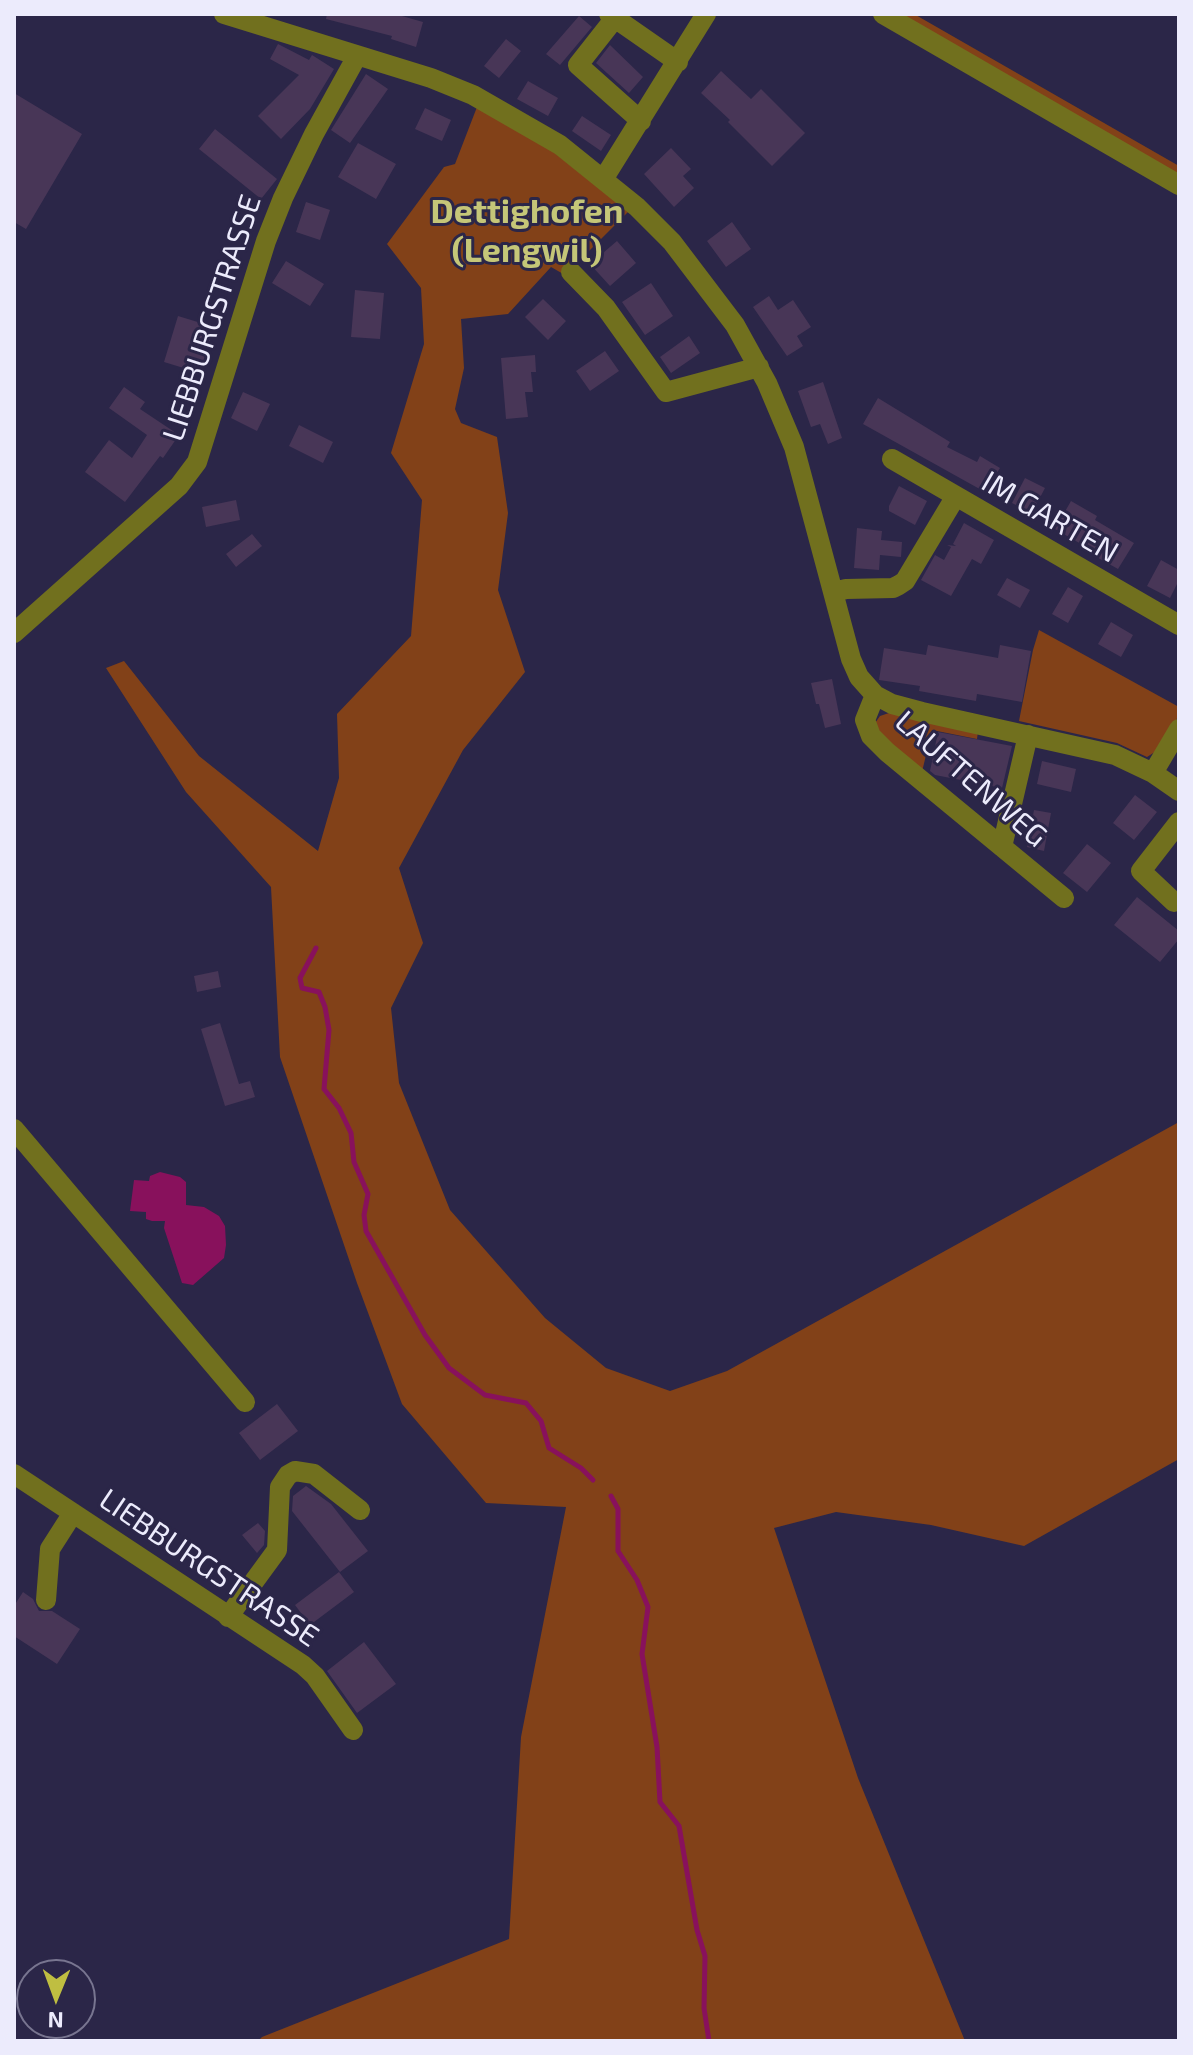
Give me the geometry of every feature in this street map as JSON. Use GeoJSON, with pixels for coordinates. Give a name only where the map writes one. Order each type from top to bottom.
{"type":"FeatureCollection","features":[{"type":"Feature","properties":{"kind":"street"},"geometry":{"type":"LineString","coordinates":[[224,14],[431,78],[473,95],[560,145],[604,178],[672,242],[735,325],[763,375],[794,447],[851,659],[859,677],[875,695],[892,704],[1115,755],[1153,773],[1179,791]]}},
{"type":"Feature","properties":{"kind":"street"},"geometry":{"type":"LineString","coordinates":[[604,178],[706,14]]}},
{"type":"Feature","properties":{"kind":"street"},"geometry":{"type":"LineString","coordinates":[[883,14],[1179,185]]}},
{"type":"Feature","properties":{"kind":"street"},"geometry":{"type":"LineString","coordinates":[[641,121],[578,65],[612,16],[678,62]]}},
{"type":"Feature","properties":{"kind":"street","name":"LIEBBURGSTRASSE"},"geometry":{"type":"LineString","coordinates":[[14,633],[128,534],[179,486],[197,462],[266,241],[314,134],[357,56]]}},
{"type":"Feature","properties":{"kind":"street"},"geometry":{"type":"LineString","coordinates":[[571,272],[606,308],[666,392],[763,375]]}},
{"type":"Feature","properties":{"kind":"street","name":"IM GARTEN"},"geometry":{"type":"LineString","coordinates":[[892,459],[1179,625]]}},
{"type":"Feature","properties":{"kind":"street"},"geometry":{"type":"LineString","coordinates":[[834,592],[893,588],[905,581],[956,496]]}},
{"type":"Feature","properties":{"kind":"street","name":"LAUFTENWEG"},"geometry":{"type":"LineString","coordinates":[[875,695],[865,720],[871,736],[1064,898]]}},
{"type":"Feature","properties":{"kind":"street"},"geometry":{"type":"LineString","coordinates":[[1153,773],[1179,729]]}},
{"type":"Feature","properties":{"kind":"street"},"geometry":{"type":"LineString","coordinates":[[1002,847],[1028,735]]}},
{"type":"Feature","properties":{"kind":"street"},"geometry":{"type":"LineString","coordinates":[[1174,902],[1141,871],[1179,822]]}},
{"type":"Feature","properties":{"kind":"street"},"geometry":{"type":"LineString","coordinates":[[14,1129],[245,1402]]}},
{"type":"Feature","properties":{"kind":"street"},"geometry":{"type":"LineString","coordinates":[[228,1617],[277,1550],[280,1487],[288,1475],[295,1471],[314,1474],[360,1510]]}},
{"type":"Feature","properties":{"kind":"street","name":"LIEBBURGSTRASSE"},"geometry":{"type":"LineString","coordinates":[[14,1474],[303,1665],[315,1676],[353,1730]]}},
{"type":"Feature","properties":{"kind":"street"},"geometry":{"type":"LineString","coordinates":[[46,1600],[50,1549],[73,1513]]}},
{"type":"Feature","properties":{"kind":"shaded area"},"geometry":{"type":"Polygon","coordinates":[[[892,14],[914,14],[1179,166],[1179,181],[892,14]]]}},
{"type":"Feature","properties":{"kind":"shaded area"},"geometry":{"type":"Polygon","coordinates":[[[477,107],[546,146],[629,211],[565,275],[551,267],[508,314],[461,319],[464,368],[455,409],[461,423],[497,437],[508,513],[498,590],[525,672],[463,750],[399,868],[423,943],[391,1008],[399,1083],[450,1210],[545,1318],[606,1368],[670,1391],[727,1371],[1179,1122],[1179,1459],[1024,1546],[931,1525],[836,1512],[774,1528],[858,1778],[965,2041],[258,2041],[509,1939],[521,1737],[566,1507],[486,1503],[402,1404],[280,1057],[271,887],[186,792],[106,668],[124,661],[199,756],[318,851],[339,778],[337,714],[411,636],[422,500],[391,453],[424,344],[421,288],[387,244],[444,167],[455,164],[477,107]]]}},
{"type":"Feature","properties":{"kind":"shaded area"},"geometry":{"type":"Polygon","coordinates":[[[1039,630],[1179,707],[1179,715],[1158,750],[1147,757],[1117,743],[1019,721],[1039,630]]]}},
{"type":"Feature","properties":{"kind":"shaded area"},"geometry":{"type":"Polygon","coordinates":[[[892,712],[978,731],[977,739],[932,730],[921,776],[889,749],[875,723],[880,716],[892,712]]]}},
{"type":"Feature","properties":{"kind":"shaded area"},"geometry":{"type":"Polygon","coordinates":[[[160,1172],[180,1177],[186,1182],[186,1205],[204,1207],[219,1216],[225,1226],[224,1258],[193,1285],[182,1283],[164,1228],[165,1221],[152,1221],[146,1219],[146,1212],[130,1211],[134,1180],[149,1181],[150,1176],[160,1172]]]}},
{"type":"Feature","properties":{"kind":"building"},"geometry":{"type":"Polygon","coordinates":[[[327,14],[395,14],[423,22],[416,47],[391,39],[392,36],[326,19],[327,14]]]}},
{"type":"Feature","properties":{"kind":"building"},"geometry":{"type":"Polygon","coordinates":[[[579,16],[592,27],[560,65],[546,54],[579,16]]]}},
{"type":"Feature","properties":{"kind":"building"},"geometry":{"type":"Polygon","coordinates":[[[506,39],[521,51],[499,78],[484,66],[506,39]]]}},
{"type":"Feature","properties":{"kind":"building"},"geometry":{"type":"Polygon","coordinates":[[[278,44],[309,60],[312,55],[334,69],[310,109],[281,139],[258,116],[299,75],[270,59],[278,44]]]}},
{"type":"Feature","properties":{"kind":"building"},"geometry":{"type":"Polygon","coordinates":[[[610,45],[643,77],[629,93],[596,63],[610,45]]]}},
{"type":"Feature","properties":{"kind":"building"},"geometry":{"type":"Polygon","coordinates":[[[721,71],[751,99],[761,89],[805,133],[772,166],[701,93],[721,71]]]}},
{"type":"Feature","properties":{"kind":"building"},"geometry":{"type":"Polygon","coordinates":[[[366,74],[388,89],[350,143],[331,130],[366,74]]]}},
{"type":"Feature","properties":{"kind":"building"},"geometry":{"type":"Polygon","coordinates":[[[528,81],[558,98],[548,116],[517,99],[528,81]]]}},
{"type":"Feature","properties":{"kind":"building"},"geometry":{"type":"Polygon","coordinates":[[[14,93],[82,134],[26,229],[14,222],[14,93]]]}},
{"type":"Feature","properties":{"kind":"building"},"geometry":{"type":"Polygon","coordinates":[[[425,108],[451,120],[442,141],[415,129],[425,108]]]}},
{"type":"Feature","properties":{"kind":"building"},"geometry":{"type":"Polygon","coordinates":[[[582,116],[611,135],[601,151],[572,131],[582,116]]]}},
{"type":"Feature","properties":{"kind":"building"},"geometry":{"type":"Polygon","coordinates":[[[215,129],[277,179],[261,199],[199,149],[215,129]]]}},
{"type":"Feature","properties":{"kind":"building"},"geometry":{"type":"Polygon","coordinates":[[[358,143],[396,164],[376,199],[338,177],[358,143]]]}},
{"type":"Feature","properties":{"kind":"building"},"geometry":{"type":"Polygon","coordinates":[[[671,148],[691,169],[683,176],[694,188],[674,207],[644,174],[671,148]]]}},
{"type":"Feature","properties":{"kind":"building"},"geometry":{"type":"Polygon","coordinates":[[[306,202],[330,210],[320,240],[296,232],[306,202]]]}},
{"type":"Feature","properties":{"kind":"building"},"geometry":{"type":"Polygon","coordinates":[[[732,222],[751,249],[726,267],[707,241],[732,222]]]}},
{"type":"Feature","properties":{"kind":"building"},"geometry":{"type":"Polygon","coordinates":[[[617,241],[636,263],[610,286],[590,264],[617,241]]]}},
{"type":"Feature","properties":{"kind":"building"},"geometry":{"type":"Polygon","coordinates":[[[286,261],[324,284],[310,306],[272,283],[286,261]]]}},
{"type":"Feature","properties":{"kind":"building"},"geometry":{"type":"Polygon","coordinates":[[[651,283],[673,316],[645,335],[622,302],[651,283]]]}},
{"type":"Feature","properties":{"kind":"building"},"geometry":{"type":"Polygon","coordinates":[[[355,290],[384,293],[380,339],[351,337],[355,290]]]}},
{"type":"Feature","properties":{"kind":"building"},"geometry":{"type":"Polygon","coordinates":[[[769,296],[778,310],[793,300],[811,327],[797,336],[803,346],[787,356],[753,307],[769,296]]]}},
{"type":"Feature","properties":{"kind":"building"},"geometry":{"type":"Polygon","coordinates":[[[543,299],[566,321],[548,340],[525,317],[543,299]]]}},
{"type":"Feature","properties":{"kind":"building"},"geometry":{"type":"Polygon","coordinates":[[[178,316],[214,327],[200,373],[164,362],[178,316]]]}},
{"type":"Feature","properties":{"kind":"building"},"geometry":{"type":"Polygon","coordinates":[[[689,336],[700,353],[671,373],[660,357],[689,336]]]}},
{"type":"Feature","properties":{"kind":"building"},"geometry":{"type":"Polygon","coordinates":[[[605,351],[619,371],[590,391],[576,371],[605,351]]]}},
{"type":"Feature","properties":{"kind":"building"},"geometry":{"type":"Polygon","coordinates":[[[535,355],[536,372],[531,372],[533,392],[525,392],[528,417],[506,419],[501,358],[535,355]]]}},
{"type":"Feature","properties":{"kind":"building"},"geometry":{"type":"Polygon","coordinates":[[[823,382],[842,438],[828,444],[820,424],[811,427],[798,391],[823,382]]]}},
{"type":"Feature","properties":{"kind":"building"},"geometry":{"type":"Polygon","coordinates":[[[124,387],[145,402],[140,409],[179,435],[125,502],[85,472],[109,440],[132,458],[147,435],[109,408],[124,387]]]}},
{"type":"Feature","properties":{"kind":"building"},"geometry":{"type":"Polygon","coordinates":[[[243,392],[270,404],[257,431],[231,418],[243,392]]]}},
{"type":"Feature","properties":{"kind":"building"},"geometry":{"type":"Polygon","coordinates":[[[878,398],[950,442],[947,447],[977,462],[980,456],[1000,468],[985,492],[863,424],[878,398]]]}},
{"type":"Feature","properties":{"kind":"building"},"geometry":{"type":"Polygon","coordinates":[[[299,425],[333,442],[323,463],[289,446],[299,425]]]}},
{"type":"Feature","properties":{"kind":"building"},"geometry":{"type":"Polygon","coordinates":[[[1025,478],[1045,488],[1032,513],[1012,503],[1025,478]]]}},
{"type":"Feature","properties":{"kind":"building"},"geometry":{"type":"Polygon","coordinates":[[[899,486],[927,501],[915,525],[889,511],[899,486]]]}},
{"type":"Feature","properties":{"kind":"building"},"geometry":{"type":"Polygon","coordinates":[[[236,500],[240,520],[206,527],[202,507],[236,500]]]}},
{"type":"Feature","properties":{"kind":"building"},"geometry":{"type":"Polygon","coordinates":[[[1071,501],[1097,516],[1095,520],[1134,543],[1118,569],[1055,529],[1071,501]]]}},
{"type":"Feature","properties":{"kind":"building"},"geometry":{"type":"Polygon","coordinates":[[[964,523],[994,540],[981,564],[972,559],[951,596],[921,580],[935,555],[944,560],[951,547],[947,545],[956,546],[953,544],[964,523]]]}},
{"type":"Feature","properties":{"kind":"building"},"geometry":{"type":"Polygon","coordinates":[[[857,528],[882,531],[881,540],[902,542],[901,557],[880,555],[879,570],[854,568],[857,528]]]}},
{"type":"Feature","properties":{"kind":"building"},"geometry":{"type":"Polygon","coordinates":[[[252,534],[262,546],[236,567],[226,554],[252,534]]]}},
{"type":"Feature","properties":{"kind":"building"},"geometry":{"type":"Polygon","coordinates":[[[1161,560],[1179,570],[1179,580],[1170,598],[1147,586],[1161,560]]]}},
{"type":"Feature","properties":{"kind":"building"},"geometry":{"type":"Polygon","coordinates":[[[1007,578],[1030,590],[1020,608],[997,595],[1007,578]]]}},
{"type":"Feature","properties":{"kind":"building"},"geometry":{"type":"Polygon","coordinates":[[[1068,587],[1083,596],[1068,623],[1052,614],[1068,587]]]}},
{"type":"Feature","properties":{"kind":"building"},"geometry":{"type":"Polygon","coordinates":[[[1111,622],[1133,635],[1121,657],[1098,644],[1111,622]]]}},
{"type":"Feature","properties":{"kind":"building"},"geometry":{"type":"Polygon","coordinates":[[[928,645],[998,658],[1000,645],[1031,651],[1022,702],[977,694],[976,701],[919,691],[920,686],[879,680],[884,648],[926,655],[928,645]]]}},
{"type":"Feature","properties":{"kind":"building"},"geometry":{"type":"Polygon","coordinates":[[[832,679],[841,724],[825,728],[811,683],[832,679]]]}},
{"type":"Feature","properties":{"kind":"building"},"geometry":{"type":"Polygon","coordinates":[[[938,732],[1012,746],[1002,788],[935,775],[930,771],[938,732]]]}},
{"type":"Feature","properties":{"kind":"building"},"geometry":{"type":"Polygon","coordinates":[[[1042,761],[1076,769],[1071,792],[1037,784],[1042,761]]]}},
{"type":"Feature","properties":{"kind":"building"},"geometry":{"type":"Polygon","coordinates":[[[1135,795],[1157,812],[1134,840],[1113,823],[1135,795]]]}},
{"type":"Feature","properties":{"kind":"building"},"geometry":{"type":"Polygon","coordinates":[[[1034,810],[1051,813],[1044,851],[1027,847],[1034,810]]]}},
{"type":"Feature","properties":{"kind":"building"},"geometry":{"type":"Polygon","coordinates":[[[1087,844],[1111,863],[1087,892],[1063,873],[1087,844]]]}},
{"type":"Feature","properties":{"kind":"building"},"geometry":{"type":"Polygon","coordinates":[[[1137,897],[1179,931],[1179,939],[1160,962],[1114,925],[1137,897]]]}},
{"type":"Feature","properties":{"kind":"building"},"geometry":{"type":"Polygon","coordinates":[[[218,971],[221,987],[197,992],[194,976],[218,971]]]}},
{"type":"Feature","properties":{"kind":"building"},"geometry":{"type":"Polygon","coordinates":[[[220,1023],[239,1084],[250,1081],[255,1097],[225,1106],[201,1029],[220,1023]]]}},
{"type":"Feature","properties":{"kind":"building"},"geometry":{"type":"Polygon","coordinates":[[[277,1404],[298,1431],[260,1460],[239,1433],[277,1404]]]}},
{"type":"Feature","properties":{"kind":"building"},"geometry":{"type":"Polygon","coordinates":[[[306,1486],[331,1504],[368,1551],[340,1572],[292,1511],[293,1496],[306,1486]]]}},
{"type":"Feature","properties":{"kind":"building"},"geometry":{"type":"Polygon","coordinates":[[[258,1523],[265,1531],[264,1545],[257,1553],[242,1535],[258,1523]]]}},
{"type":"Feature","properties":{"kind":"building"},"geometry":{"type":"Polygon","coordinates":[[[339,1572],[354,1592],[310,1625],[295,1605],[339,1572]]]}},
{"type":"Feature","properties":{"kind":"building"},"geometry":{"type":"Polygon","coordinates":[[[23,1592],[33,1599],[39,1611],[52,1611],[80,1629],[57,1664],[14,1636],[14,1606],[23,1592]]]}},
{"type":"Feature","properties":{"kind":"building"},"geometry":{"type":"Polygon","coordinates":[[[364,1642],[396,1684],[357,1713],[327,1671],[364,1642]]]}},
{"type":"Feature","properties":{"kind":"waterway"},"geometry":{"type":"LineString","coordinates":[[316,948],[300,978],[302,988],[319,992],[325,1007],[329,1030],[324,1089],[339,1108],[351,1133],[354,1162],[368,1194],[364,1215],[366,1231],[425,1335],[449,1368],[485,1395],[526,1403],[541,1421],[549,1448],[581,1468],[593,1480]]}},
{"type":"Feature","properties":{"kind":"waterway"},"geometry":{"type":"LineString","coordinates":[[611,1496],[618,1509],[618,1551],[637,1580],[648,1607],[642,1654],[657,1747],[660,1802],[679,1826],[697,1930],[705,1956],[704,2008],[709,2041]]}},
{"type":"Feature","properties":{"kind":"district","name":"Dettighofen (Lengwil)"},"geometry":{"type":"Point","coordinates":[527,232]}}]}
